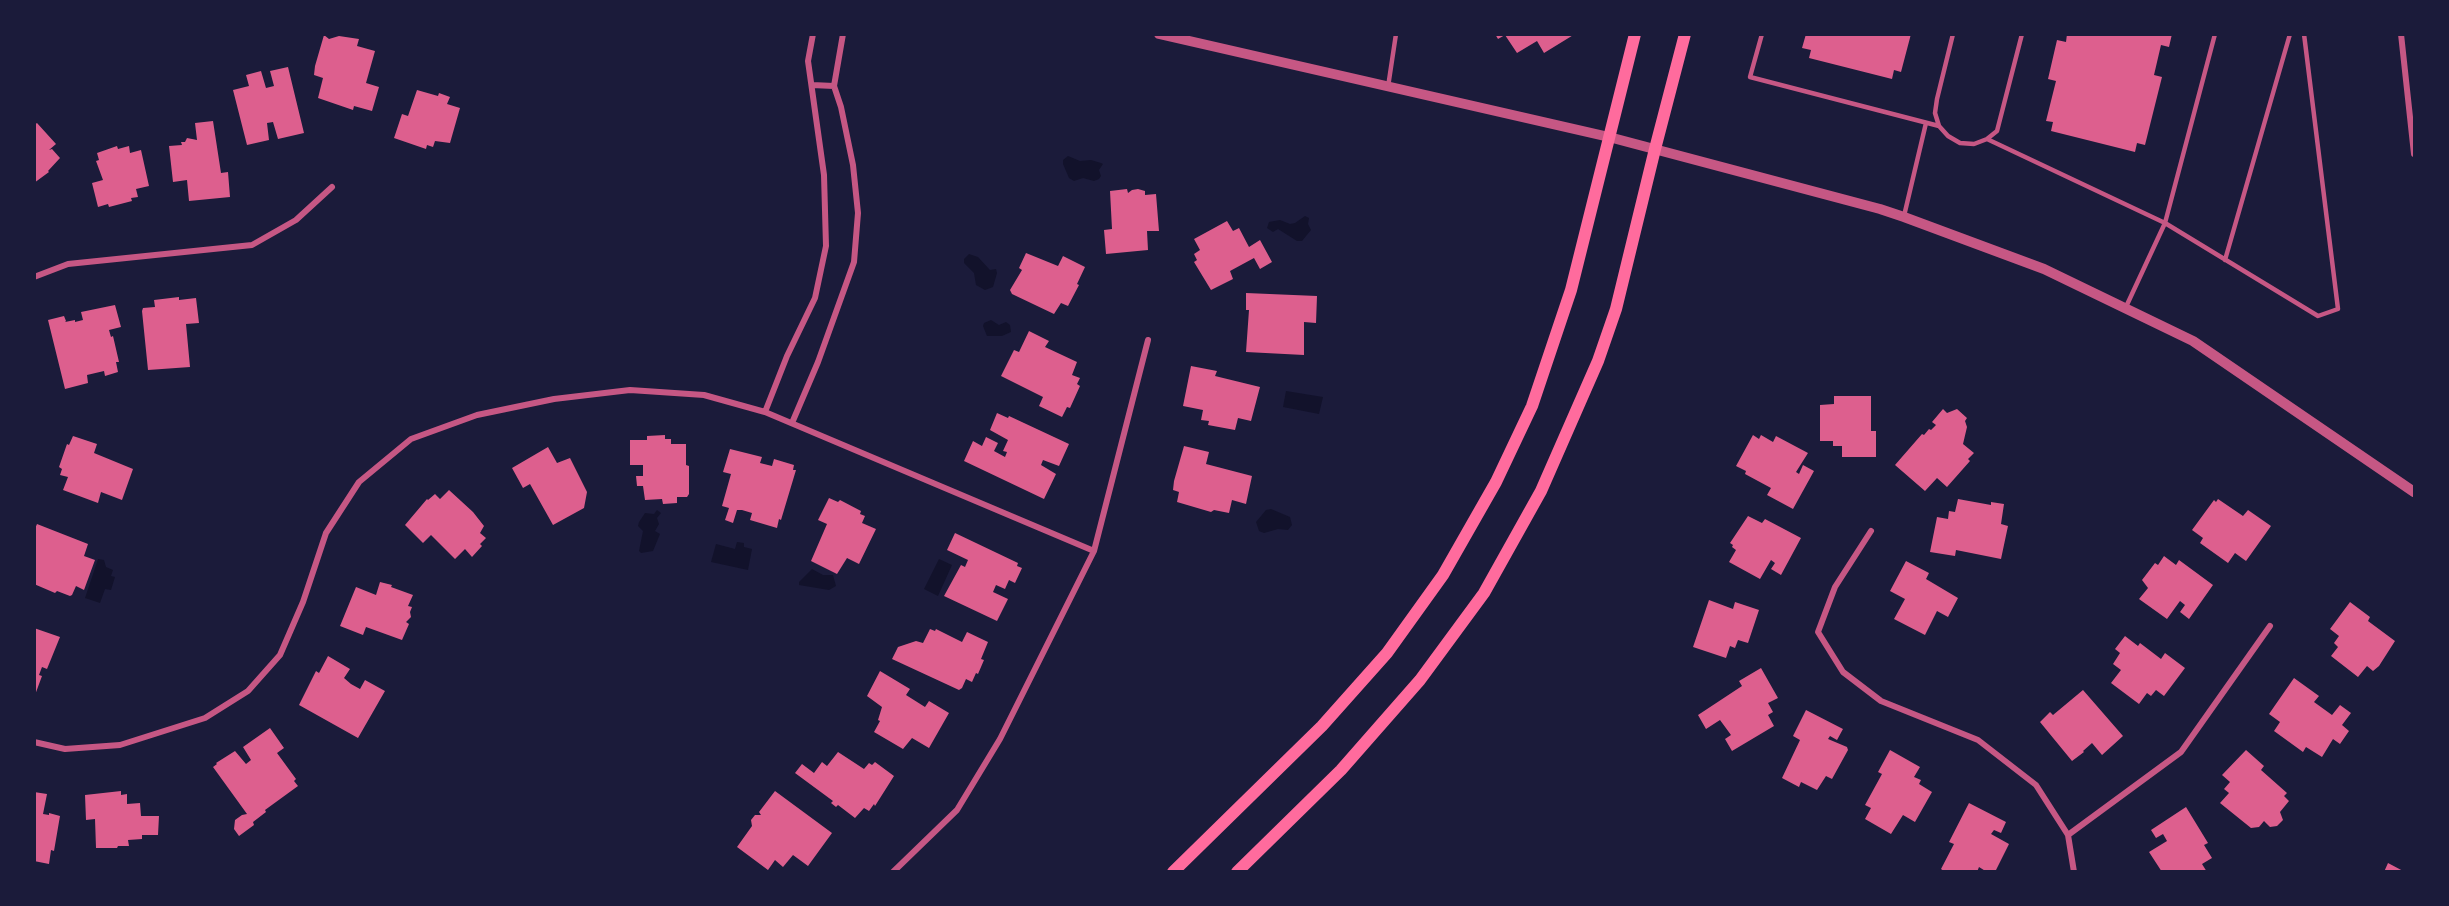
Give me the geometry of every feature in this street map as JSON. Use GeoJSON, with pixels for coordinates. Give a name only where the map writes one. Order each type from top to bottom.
{"type":"FeatureCollection","features":[{"type":"Feature","properties":{"kind":"main road"},"geometry":{"type":"LineString","coordinates":[[1173,872],[1322,726],[1387,653],[1443,575],[1496,482],[1532,406],[1570,290],[1635,34]]}},
{"type":"Feature","properties":{"kind":"main road"},"geometry":{"type":"LineString","coordinates":[[1237,872],[1341,770],[1420,680],[1490,582],[1541,491],[1598,361],[1616,309],[1685,34]]}},
{"type":"Feature","properties":{"kind":"street"},"geometry":{"type":"LineString","coordinates":[[765,412],[787,356],[814,298],[826,246],[824,175],[808,61],[813,34]]}},
{"type":"Feature","properties":{"kind":"street"},"geometry":{"type":"LineString","coordinates":[[792,423],[818,362],[854,262],[858,213],[853,165],[841,107],[834,86],[843,34]]}},
{"type":"Feature","properties":{"kind":"street"},"geometry":{"type":"LineString","coordinates":[[1159,34],[1609,137],[1904,217],[2044,269],[2193,341],[2415,492]]}},
{"type":"Feature","properties":{"kind":"street"},"geometry":{"type":"LineString","coordinates":[[2401,34],[2415,154]]}},
{"type":"Feature","properties":{"kind":"street"},"geometry":{"type":"LineString","coordinates":[[812,86],[834,86]]}},
{"type":"Feature","properties":{"kind":"street"},"geometry":{"type":"LineString","coordinates":[[34,277],[68,264],[252,245],[296,220],[332,187]]}},
{"type":"Feature","properties":{"kind":"street"},"geometry":{"type":"LineString","coordinates":[[893,872],[957,810],[1006,728],[1094,551],[1148,340]]}},
{"type":"Feature","properties":{"kind":"street"},"geometry":{"type":"LineString","coordinates":[[34,742],[65,749],[120,745],[204,718],[248,691],[280,655],[303,602],[326,532],[359,482],[411,439],[477,415],[554,399],[630,390],[704,395],[765,412],[1094,551]]}},
{"type":"Feature","properties":{"kind":"street"},"geometry":{"type":"LineString","coordinates":[[1871,531],[1835,587],[1818,632],[1844,672],[1881,700],[1978,740],[2036,785],[2068,836],[2074,872]]}},
{"type":"Feature","properties":{"kind":"street"},"geometry":{"type":"LineString","coordinates":[[2068,836],[2181,752],[2270,626]]}},
{"type":"Feature","properties":{"kind":"lane"},"geometry":{"type":"LineString","coordinates":[[1389,87],[1396,34]]}},
{"type":"Feature","properties":{"kind":"lane"},"geometry":{"type":"LineString","coordinates":[[1762,34],[1750,77],[1940,126]]}},
{"type":"Feature","properties":{"kind":"lane"},"geometry":{"type":"LineString","coordinates":[[1953,34],[1936,99],[1935,113],[1940,126],[1948,136],[1960,143],[1974,144],[1997,131],[2022,34]]}},
{"type":"Feature","properties":{"kind":"lane"},"geometry":{"type":"LineString","coordinates":[[2125,309],[2165,223],[2215,34]]}},
{"type":"Feature","properties":{"kind":"lane"},"geometry":{"type":"LineString","coordinates":[[2225,260],[2290,34]]}},
{"type":"Feature","properties":{"kind":"lane"},"geometry":{"type":"LineString","coordinates":[[1986,139],[2165,223],[2319,316],[2338,309],[2304,34]]}},
{"type":"Feature","properties":{"kind":"lane"},"geometry":{"type":"LineString","coordinates":[[1904,217],[1926,123]]}},
{"type":"Feature","properties":{"kind":"shaded area"},"geometry":{"type":"Polygon","coordinates":[[[1068,156],[1080,161],[1091,160],[1103,164],[1099,170],[1101,176],[1099,179],[1094,181],[1083,178],[1074,181],[1069,178],[1063,164],[1063,160],[1068,156]]]}},
{"type":"Feature","properties":{"kind":"shaded area"},"geometry":{"type":"Polygon","coordinates":[[[1305,216],[1309,218],[1308,224],[1311,230],[1302,241],[1297,241],[1278,229],[1273,232],[1267,228],[1269,222],[1280,220],[1290,224],[1305,216]]]}},
{"type":"Feature","properties":{"kind":"shaded area"},"geometry":{"type":"Polygon","coordinates":[[[969,254],[978,257],[990,270],[996,269],[993,287],[985,290],[976,285],[974,273],[964,263],[964,259],[969,254]]]}},
{"type":"Feature","properties":{"kind":"shaded area"},"geometry":{"type":"Polygon","coordinates":[[[991,320],[999,325],[1006,322],[1010,325],[1011,332],[1002,336],[987,336],[983,326],[991,320]]]}},
{"type":"Feature","properties":{"kind":"shaded area"},"geometry":{"type":"Polygon","coordinates":[[[1286,391],[1323,397],[1319,414],[1283,407],[1286,391]]]}},
{"type":"Feature","properties":{"kind":"shaded area"},"geometry":{"type":"Polygon","coordinates":[[[1271,509],[1290,517],[1292,525],[1288,530],[1278,529],[1264,533],[1259,531],[1256,522],[1266,510],[1271,509]]]}},
{"type":"Feature","properties":{"kind":"shaded area"},"geometry":{"type":"Polygon","coordinates":[[[657,510],[661,513],[657,518],[659,524],[655,531],[660,534],[653,551],[641,553],[639,551],[643,531],[638,526],[639,522],[645,513],[654,514],[657,510]]]}},
{"type":"Feature","properties":{"kind":"shaded area"},"geometry":{"type":"Polygon","coordinates":[[[737,542],[744,543],[744,547],[752,549],[748,570],[711,562],[716,544],[735,549],[737,542]]]}},
{"type":"Feature","properties":{"kind":"shaded area"},"geometry":{"type":"Polygon","coordinates":[[[98,559],[104,560],[106,567],[113,570],[111,576],[115,577],[111,590],[105,589],[100,603],[85,598],[98,559]]]}},
{"type":"Feature","properties":{"kind":"shaded area"},"geometry":{"type":"Polygon","coordinates":[[[939,559],[952,565],[938,596],[924,589],[939,559]]]}},
{"type":"Feature","properties":{"kind":"shaded area"},"geometry":{"type":"Polygon","coordinates":[[[812,569],[823,575],[833,575],[836,586],[829,590],[799,585],[799,582],[812,569]]]}},
{"type":"Feature","properties":{"kind":"building"},"geometry":{"type":"Polygon","coordinates":[[[1495,34],[1575,34],[1544,53],[1537,41],[1517,53],[1505,35],[1498,39],[1495,34]]]}},
{"type":"Feature","properties":{"kind":"building"},"geometry":{"type":"Polygon","coordinates":[[[1806,34],[1911,34],[1901,72],[1894,70],[1892,79],[1809,58],[1811,50],[1802,48],[1806,34]]]}},
{"type":"Feature","properties":{"kind":"building"},"geometry":{"type":"Polygon","coordinates":[[[2067,34],[2172,34],[2169,47],[2161,45],[2154,75],[2162,77],[2145,145],[2137,143],[2135,152],[2051,131],[2053,122],[2046,121],[2056,81],[2048,79],[2057,40],[2066,42],[2067,34]]]}},
{"type":"Feature","properties":{"kind":"building"},"geometry":{"type":"Polygon","coordinates":[[[324,35],[329,39],[339,36],[359,39],[357,46],[375,51],[366,83],[379,87],[372,111],[354,106],[353,110],[318,98],[323,78],[314,75],[324,35]]]}},
{"type":"Feature","properties":{"kind":"building"},"geometry":{"type":"Polygon","coordinates":[[[288,67],[304,133],[278,139],[273,122],[267,123],[269,140],[247,145],[233,90],[249,86],[246,75],[261,71],[266,88],[274,86],[270,71],[288,67]]]}},
{"type":"Feature","properties":{"kind":"building"},"geometry":{"type":"Polygon","coordinates":[[[417,90],[450,97],[447,104],[460,108],[450,143],[435,141],[433,147],[427,145],[426,149],[394,138],[402,114],[408,116],[417,90]]]}},
{"type":"Feature","properties":{"kind":"building"},"geometry":{"type":"Polygon","coordinates":[[[213,121],[221,173],[228,172],[230,197],[189,201],[187,180],[173,182],[169,146],[182,145],[181,142],[185,142],[187,138],[197,140],[195,123],[213,121]]]}},
{"type":"Feature","properties":{"kind":"building"},"geometry":{"type":"Polygon","coordinates":[[[37,123],[56,144],[49,150],[52,149],[60,158],[49,172],[34,183],[34,125],[37,123]]]}},
{"type":"Feature","properties":{"kind":"building"},"geometry":{"type":"Polygon","coordinates":[[[117,146],[118,149],[129,146],[130,153],[141,150],[149,186],[136,189],[138,197],[131,198],[132,201],[109,207],[108,204],[98,207],[92,183],[103,180],[96,161],[99,160],[97,153],[117,146]]]}},
{"type":"Feature","properties":{"kind":"building"},"geometry":{"type":"Polygon","coordinates":[[[1127,189],[1128,193],[1138,189],[1145,191],[1145,195],[1156,194],[1159,231],[1147,231],[1148,250],[1106,254],[1104,230],[1112,229],[1110,191],[1127,189]]]}},
{"type":"Feature","properties":{"kind":"building"},"geometry":{"type":"Polygon","coordinates":[[[1227,221],[1233,231],[1239,228],[1249,247],[1260,240],[1272,262],[1260,269],[1254,258],[1230,271],[1233,279],[1211,290],[1194,262],[1197,260],[1194,254],[1200,250],[1194,239],[1227,221]]]}},
{"type":"Feature","properties":{"kind":"building"},"geometry":{"type":"Polygon","coordinates":[[[1026,253],[1058,266],[1063,256],[1085,267],[1068,306],[1061,303],[1054,314],[1012,294],[1010,290],[1022,270],[1019,268],[1026,253]]]}},
{"type":"Feature","properties":{"kind":"building"},"geometry":{"type":"Polygon","coordinates":[[[1246,293],[1317,296],[1316,323],[1304,322],[1304,355],[1246,352],[1249,310],[1246,310],[1246,293]]]}},
{"type":"Feature","properties":{"kind":"building"},"geometry":{"type":"Polygon","coordinates":[[[179,297],[179,300],[196,298],[199,323],[186,324],[190,367],[148,370],[143,308],[155,307],[154,300],[179,297]]]}},
{"type":"Feature","properties":{"kind":"building"},"geometry":{"type":"Polygon","coordinates":[[[115,305],[121,327],[109,330],[111,337],[113,336],[119,362],[116,362],[118,372],[105,376],[104,371],[87,375],[88,383],[65,389],[48,320],[64,316],[65,322],[75,320],[75,322],[83,320],[81,312],[115,305]]]}},
{"type":"Feature","properties":{"kind":"building"},"geometry":{"type":"Polygon","coordinates":[[[1029,331],[1049,341],[1045,347],[1077,362],[1072,375],[1080,378],[1077,384],[1080,386],[1070,408],[1067,407],[1062,417],[1039,406],[1043,397],[1001,376],[1014,350],[1019,352],[1029,331]]]}},
{"type":"Feature","properties":{"kind":"building"},"geometry":{"type":"Polygon","coordinates":[[[1191,366],[1217,371],[1215,376],[1260,387],[1251,421],[1238,418],[1235,430],[1208,425],[1209,421],[1201,420],[1203,410],[1183,406],[1191,366]]]}},
{"type":"Feature","properties":{"kind":"building"},"geometry":{"type":"Polygon","coordinates":[[[1834,396],[1871,396],[1871,431],[1876,431],[1876,457],[1842,457],[1842,446],[1833,446],[1833,441],[1820,441],[1820,405],[1834,404],[1834,396]]]}},
{"type":"Feature","properties":{"kind":"building"},"geometry":{"type":"Polygon","coordinates":[[[1943,409],[1947,413],[1957,409],[1967,418],[1963,444],[1974,453],[1968,459],[1970,461],[1947,487],[1937,478],[1925,491],[1895,465],[1922,434],[1924,435],[1936,425],[1932,422],[1943,409]]]}},
{"type":"Feature","properties":{"kind":"building"},"geometry":{"type":"Polygon","coordinates":[[[997,413],[1008,418],[1009,416],[1069,444],[1059,466],[1043,460],[1041,465],[1056,474],[1044,499],[964,461],[973,441],[982,446],[986,437],[998,443],[994,451],[1005,457],[1007,452],[1003,451],[1008,440],[990,430],[997,413]]]}},
{"type":"Feature","properties":{"kind":"building"},"geometry":{"type":"Polygon","coordinates":[[[665,435],[665,439],[671,439],[671,444],[686,444],[689,494],[687,497],[677,497],[677,503],[663,504],[662,499],[645,500],[643,486],[637,486],[636,476],[643,476],[643,465],[630,465],[630,440],[647,440],[647,436],[665,435]]]}},
{"type":"Feature","properties":{"kind":"building"},"geometry":{"type":"Polygon","coordinates":[[[1753,435],[1759,439],[1761,435],[1773,442],[1776,436],[1808,453],[1796,472],[1799,474],[1803,465],[1814,471],[1793,509],[1767,495],[1771,488],[1745,474],[1746,471],[1736,466],[1753,435]]]}},
{"type":"Feature","properties":{"kind":"building"},"geometry":{"type":"Polygon","coordinates":[[[73,436],[97,444],[94,453],[133,469],[122,500],[101,492],[98,503],[63,490],[68,477],[60,475],[62,469],[59,467],[67,444],[69,445],[73,436]]]}},
{"type":"Feature","properties":{"kind":"building"},"geometry":{"type":"Polygon","coordinates":[[[1184,446],[1209,452],[1206,464],[1252,476],[1246,504],[1232,500],[1229,513],[1214,510],[1211,512],[1177,502],[1179,492],[1173,490],[1174,481],[1184,446]]]}},
{"type":"Feature","properties":{"kind":"building"},"geometry":{"type":"Polygon","coordinates":[[[548,447],[557,463],[570,458],[587,492],[584,508],[553,525],[530,484],[523,488],[512,468],[548,447]]]}},
{"type":"Feature","properties":{"kind":"building"},"geometry":{"type":"Polygon","coordinates":[[[730,449],[762,457],[760,463],[772,466],[774,459],[794,465],[793,470],[796,470],[777,528],[750,520],[752,513],[742,510],[737,510],[733,523],[725,520],[729,508],[722,506],[731,474],[723,472],[730,449]]]}},
{"type":"Feature","properties":{"kind":"building"},"geometry":{"type":"Polygon","coordinates":[[[449,490],[473,512],[484,526],[480,533],[486,538],[472,557],[465,549],[455,559],[431,535],[423,543],[405,525],[427,499],[435,494],[440,499],[449,490]]]}},
{"type":"Feature","properties":{"kind":"building"},"geometry":{"type":"Polygon","coordinates":[[[829,498],[838,502],[840,500],[861,511],[860,514],[865,516],[862,523],[876,529],[859,564],[847,558],[837,574],[811,561],[827,524],[818,520],[829,498]]]}},
{"type":"Feature","properties":{"kind":"building"},"geometry":{"type":"Polygon","coordinates":[[[1958,499],[1991,505],[1991,502],[2004,504],[2001,524],[2008,526],[2001,559],[1956,550],[1955,556],[1930,552],[1937,517],[1948,519],[1949,511],[1955,512],[1958,499]]]}},
{"type":"Feature","properties":{"kind":"building"},"geometry":{"type":"Polygon","coordinates":[[[2218,499],[2243,516],[2248,510],[2271,526],[2246,561],[2235,553],[2228,563],[2200,543],[2203,538],[2192,530],[2214,500],[2216,502],[2218,499]]]}},
{"type":"Feature","properties":{"kind":"building"},"geometry":{"type":"Polygon","coordinates":[[[1748,516],[1762,523],[1765,519],[1801,538],[1781,575],[1771,569],[1775,563],[1771,560],[1760,579],[1729,562],[1736,550],[1730,543],[1748,516]]]}},
{"type":"Feature","properties":{"kind":"building"},"geometry":{"type":"Polygon","coordinates":[[[37,524],[88,544],[84,556],[95,560],[84,590],[76,586],[70,596],[57,591],[55,593],[34,584],[34,531],[37,524]]]}},
{"type":"Feature","properties":{"kind":"building"},"geometry":{"type":"Polygon","coordinates":[[[955,533],[1018,563],[1017,566],[1022,568],[1015,583],[1009,580],[1005,589],[996,585],[993,592],[1008,599],[997,621],[944,596],[961,565],[965,567],[968,560],[947,550],[955,533]]]}},
{"type":"Feature","properties":{"kind":"building"},"geometry":{"type":"Polygon","coordinates":[[[2164,556],[2176,565],[2179,560],[2213,585],[2189,619],[2180,612],[2185,605],[2180,601],[2167,619],[2139,599],[2148,588],[2142,580],[2155,563],[2158,565],[2164,556]]]}},
{"type":"Feature","properties":{"kind":"building"},"geometry":{"type":"Polygon","coordinates":[[[1906,561],[1929,573],[1926,579],[1958,598],[1948,617],[1937,611],[1925,635],[1894,619],[1905,599],[1890,591],[1906,561]]]}},
{"type":"Feature","properties":{"kind":"building"},"geometry":{"type":"Polygon","coordinates":[[[380,582],[413,595],[408,606],[412,607],[411,617],[406,622],[409,624],[402,640],[366,627],[363,635],[340,626],[356,587],[376,595],[380,582]]]}},
{"type":"Feature","properties":{"kind":"building"},"geometry":{"type":"Polygon","coordinates":[[[1709,600],[1733,609],[1735,602],[1759,610],[1748,643],[1738,640],[1735,648],[1730,646],[1726,658],[1693,647],[1709,600]]]}},
{"type":"Feature","properties":{"kind":"building"},"geometry":{"type":"Polygon","coordinates":[[[2350,602],[2370,617],[2368,621],[2395,641],[2379,666],[2373,671],[2367,666],[2358,677],[2331,656],[2338,647],[2334,643],[2339,636],[2330,629],[2350,602]]]}},
{"type":"Feature","properties":{"kind":"building"},"geometry":{"type":"Polygon","coordinates":[[[34,628],[60,637],[47,669],[42,667],[39,675],[42,676],[35,695],[34,628]]]}},
{"type":"Feature","properties":{"kind":"building"},"geometry":{"type":"Polygon","coordinates":[[[930,629],[935,631],[936,629],[962,642],[967,632],[988,642],[981,659],[984,660],[972,682],[966,679],[959,690],[892,659],[898,647],[916,641],[923,643],[930,629]]]}},
{"type":"Feature","properties":{"kind":"building"},"geometry":{"type":"Polygon","coordinates":[[[2125,636],[2138,646],[2140,643],[2161,659],[2165,653],[2185,668],[2164,696],[2156,690],[2151,696],[2147,693],[2139,704],[2111,683],[2121,670],[2113,664],[2120,653],[2115,649],[2125,636]]]}},
{"type":"Feature","properties":{"kind":"building"},"geometry":{"type":"Polygon","coordinates":[[[328,656],[350,669],[344,678],[351,684],[360,689],[365,680],[385,691],[358,738],[299,705],[316,671],[319,673],[328,656]]]}},
{"type":"Feature","properties":{"kind":"building"},"geometry":{"type":"Polygon","coordinates":[[[1761,668],[1778,698],[1768,703],[1773,712],[1768,715],[1774,726],[1732,751],[1725,739],[1731,735],[1720,720],[1706,729],[1698,715],[1742,686],[1739,681],[1761,668]]]}},
{"type":"Feature","properties":{"kind":"building"},"geometry":{"type":"Polygon","coordinates":[[[880,671],[910,689],[906,695],[925,707],[929,701],[949,713],[929,748],[912,738],[903,749],[874,732],[880,721],[878,720],[882,707],[867,696],[880,671]]]}},
{"type":"Feature","properties":{"kind":"building"},"geometry":{"type":"Polygon","coordinates":[[[2294,678],[2319,696],[2314,702],[2332,715],[2340,705],[2351,713],[2342,725],[2349,731],[2340,744],[2333,739],[2322,757],[2306,747],[2303,752],[2274,731],[2280,722],[2269,714],[2294,678]]]}},
{"type":"Feature","properties":{"kind":"building"},"geometry":{"type":"Polygon","coordinates":[[[2083,690],[2123,736],[2102,755],[2092,743],[2072,761],[2040,722],[2050,712],[2053,715],[2083,690]]]}},
{"type":"Feature","properties":{"kind":"building"},"geometry":{"type":"Polygon","coordinates":[[[1806,710],[1843,729],[1837,740],[1830,736],[1828,739],[1847,747],[1848,750],[1832,779],[1826,776],[1817,790],[1801,782],[1799,787],[1782,778],[1800,740],[1793,736],[1806,710]]]}},
{"type":"Feature","properties":{"kind":"building"},"geometry":{"type":"Polygon","coordinates":[[[270,728],[284,748],[277,753],[296,779],[294,781],[298,786],[265,810],[266,812],[253,822],[254,825],[239,836],[234,829],[235,820],[247,814],[213,767],[235,751],[246,764],[251,760],[243,747],[270,728]]]}},
{"type":"Feature","properties":{"kind":"building"},"geometry":{"type":"Polygon","coordinates":[[[1890,750],[1920,767],[1914,777],[1921,780],[1919,784],[1932,792],[1915,822],[1903,815],[1891,834],[1865,819],[1871,808],[1865,805],[1882,774],[1878,772],[1890,750]]]}},
{"type":"Feature","properties":{"kind":"building"},"geometry":{"type":"Polygon","coordinates":[[[2246,750],[2264,766],[2261,770],[2287,793],[2284,796],[2289,801],[2280,812],[2283,820],[2277,826],[2270,827],[2264,821],[2259,827],[2251,828],[2220,803],[2229,793],[2224,789],[2230,782],[2222,775],[2246,750]]]}},
{"type":"Feature","properties":{"kind":"building"},"geometry":{"type":"Polygon","coordinates":[[[838,752],[864,769],[869,763],[872,765],[875,762],[894,776],[875,806],[874,804],[869,811],[864,808],[855,818],[838,805],[836,807],[831,803],[833,801],[795,773],[802,764],[814,773],[822,762],[827,766],[838,752]]]}},
{"type":"Feature","properties":{"kind":"building"},"geometry":{"type":"Polygon","coordinates":[[[121,791],[121,795],[127,794],[127,804],[140,803],[141,816],[159,816],[158,835],[142,835],[142,839],[128,840],[129,846],[96,848],[95,819],[86,820],[85,795],[121,791]]]}},
{"type":"Feature","properties":{"kind":"building"},"geometry":{"type":"Polygon","coordinates":[[[775,791],[832,833],[808,866],[793,855],[783,867],[775,860],[768,870],[737,847],[752,826],[751,820],[755,815],[761,815],[759,812],[775,791]]]}},
{"type":"Feature","properties":{"kind":"building"},"geometry":{"type":"Polygon","coordinates":[[[34,792],[47,794],[43,814],[60,816],[54,851],[51,850],[49,864],[34,861],[34,792]]]}},
{"type":"Feature","properties":{"kind":"building"},"geometry":{"type":"Polygon","coordinates":[[[1969,803],[2006,822],[2001,833],[1994,830],[1991,834],[2009,844],[1995,872],[1987,872],[1979,867],[1977,872],[1945,872],[1941,869],[1954,844],[1949,842],[1969,803]]]}},
{"type":"Feature","properties":{"kind":"building"},"geometry":{"type":"Polygon","coordinates":[[[2186,807],[2208,843],[2204,845],[2212,858],[2202,864],[2207,872],[2162,872],[2149,852],[2167,841],[2163,834],[2156,838],[2151,830],[2186,807]]]}},
{"type":"Feature","properties":{"kind":"building"},"geometry":{"type":"Polygon","coordinates":[[[2388,863],[2405,872],[2384,872],[2388,863]]]}}]}
